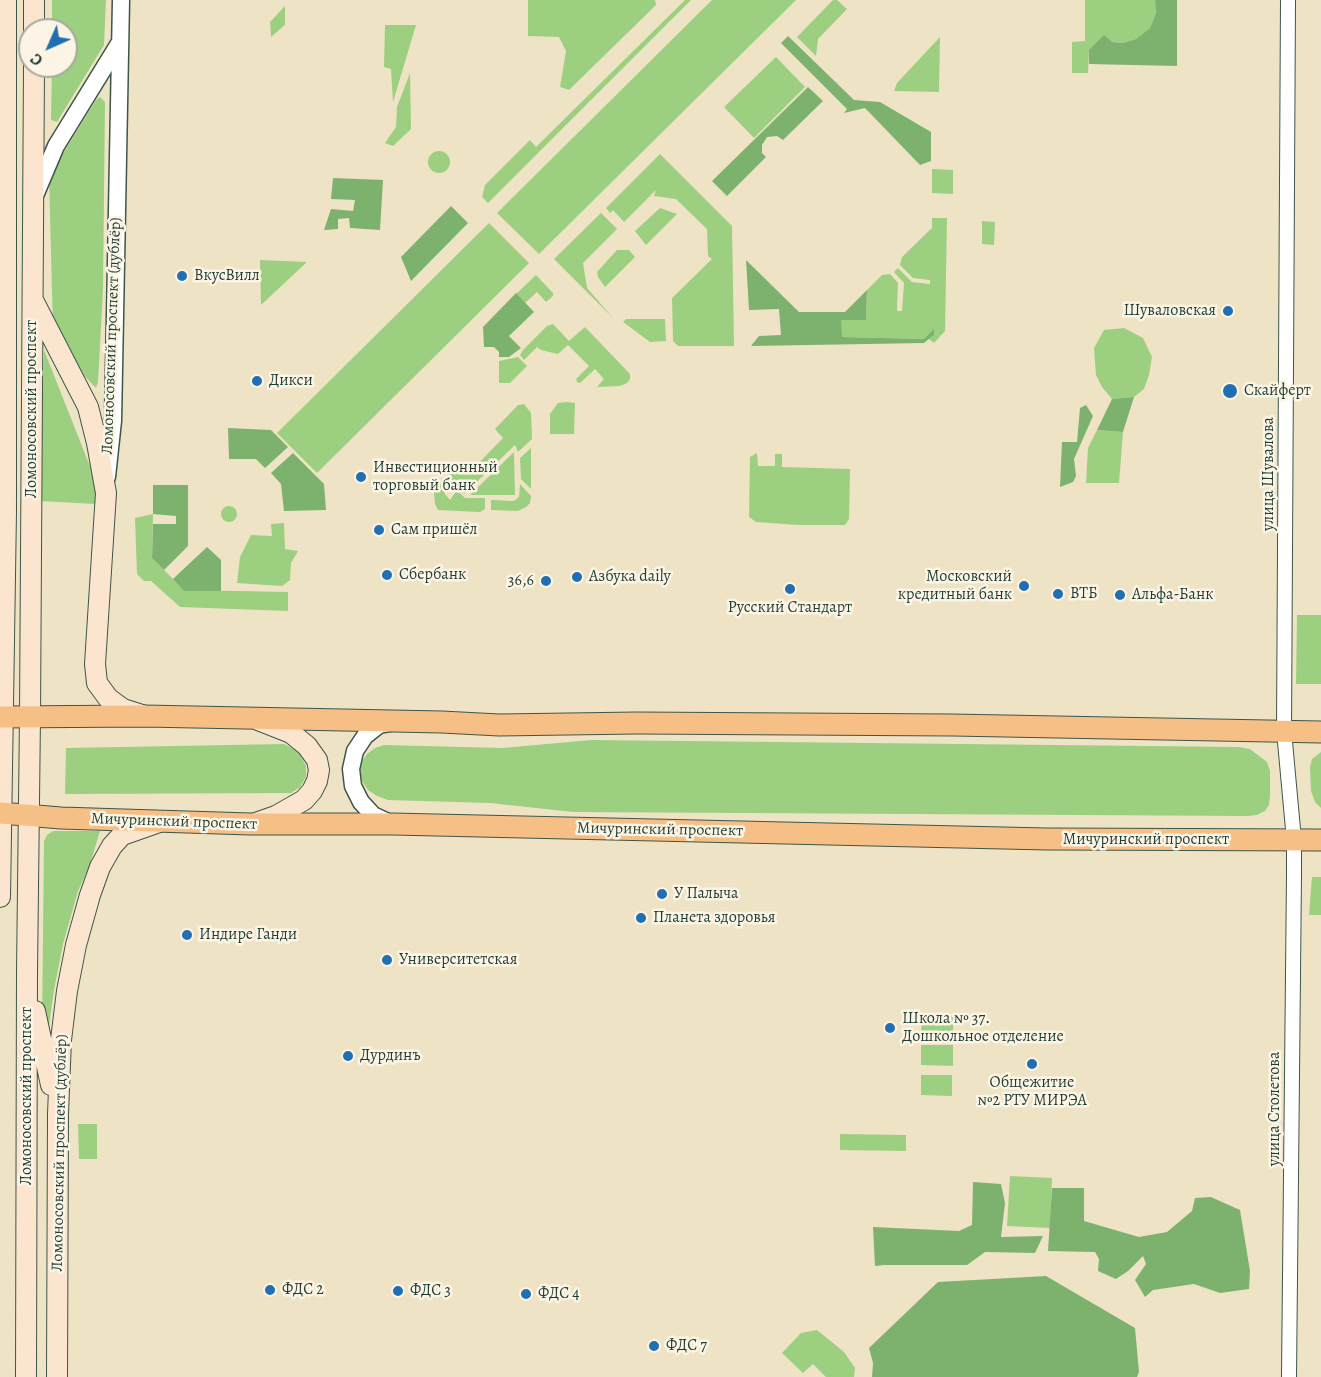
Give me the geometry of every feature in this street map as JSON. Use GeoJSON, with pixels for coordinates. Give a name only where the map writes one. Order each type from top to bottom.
{"type":"FeatureCollection","features":[{"type":"Feature","properties":{"kind":"main road","name":"Ломоносовский проспект"},"geometry":{"type":"LineString","coordinates":[[1,813],[3,70],[6,0]]}},
{"type":"Feature","properties":{"kind":"main road"},"geometry":{"type":"LineString","coordinates":[[34,0],[34,18]]}},
{"type":"Feature","properties":{"kind":"main road","name":"Ломоносовский проспект"},"geometry":{"type":"LineString","coordinates":[[26,1377],[30,752],[37,717],[32,300],[34,78]]}},
{"type":"Feature","properties":{"kind":"main road"},"geometry":{"type":"LineString","coordinates":[[32,300],[88,407],[106,492]]}},
{"type":"Feature","properties":{"kind":"main road","name":"Ломоносовский проспект (дублёр)"},"geometry":{"type":"LineString","coordinates":[[106,492],[95,664],[97,683],[108,698],[123,709],[145,716]]}},
{"type":"Feature","properties":{"kind":"main road"},"geometry":{"type":"LineString","coordinates":[[2,717],[145,716],[499,725],[637,723],[952,725],[1321,732]]}},
{"type":"Feature","properties":{"kind":"main road"},"geometry":{"type":"LineString","coordinates":[[250,824],[276,816],[304,800],[317,781],[319,770],[317,760],[307,746],[291,734],[258,720]]}},
{"type":"Feature","properties":{"kind":"main road"},"geometry":{"type":"LineString","coordinates":[[0,897],[1,813]]}},
{"type":"Feature","properties":{"kind":"main road","name":"Мичуринский проспект"},"geometry":{"type":"LineString","coordinates":[[1,813],[159,822],[250,824],[392,824],[1047,839],[1321,840]]}},
{"type":"Feature","properties":{"kind":"main road","name":"Ломоносовский проспект (дублёр)"},"geometry":{"type":"LineString","coordinates":[[57,1377],[58,1114],[61,1040],[67,991],[76,945],[100,867],[112,846],[122,835],[159,822]]}},
{"type":"Feature","properties":{"kind":"main road"},"geometry":{"type":"LineString","coordinates":[[27,973],[58,1114]]}},
{"type":"Feature","properties":{"kind":"street","name":"Ломоносовский проспект (дублёр)"},"geometry":{"type":"LineString","coordinates":[[106,492],[113,422],[121,0]]}},
{"type":"Feature","properties":{"kind":"street","name":"улица Шувалова"},"geometry":{"type":"LineString","coordinates":[[1288,0],[1284,731],[1294,840]]}},
{"type":"Feature","properties":{"kind":"street"},"geometry":{"type":"LineString","coordinates":[[34,199],[56,146],[121,41]]}},
{"type":"Feature","properties":{"kind":"street"},"geometry":{"type":"LineString","coordinates":[[391,723],[378,725],[364,736],[355,751],[351,769],[353,786],[361,802],[373,814],[392,824]]}},
{"type":"Feature","properties":{"kind":"street","name":"улица Столетова"},"geometry":{"type":"LineString","coordinates":[[1289,1377],[1294,840]]}},
{"type":"Feature","properties":{"kind":"green space"},"geometry":{"type":"Polygon","coordinates":[[[52,0],[106,0],[104,45],[57,122],[51,120],[52,78],[78,78],[78,18],[52,18],[52,0]]]}},
{"type":"Feature","properties":{"kind":"green space"},"geometry":{"type":"Polygon","coordinates":[[[528,0],[655,0],[656,5],[569,90],[560,87],[566,51],[559,37],[528,36],[528,0]]]}},
{"type":"Feature","properties":{"kind":"green space"},"geometry":{"type":"Polygon","coordinates":[[[685,0],[691,0],[488,203],[482,197],[485,185],[530,140],[536,147],[685,0]]]}},
{"type":"Feature","properties":{"kind":"green space"},"geometry":{"type":"Polygon","coordinates":[[[712,0],[796,0],[539,254],[497,213],[712,0]]]}},
{"type":"Feature","properties":{"kind":"green space"},"geometry":{"type":"Polygon","coordinates":[[[833,0],[837,0],[847,9],[818,39],[816,56],[797,37],[833,0]]]}},
{"type":"Feature","properties":{"kind":"green space"},"geometry":{"type":"Polygon","coordinates":[[[1085,0],[1155,0],[1156,13],[1150,28],[1136,39],[1123,43],[1112,42],[1089,50],[1088,73],[1072,73],[1072,42],[1085,41],[1085,0]]]}},
{"type":"Feature","properties":{"kind":"green space"},"geometry":{"type":"Polygon","coordinates":[[[1155,0],[1177,0],[1177,66],[1089,64],[1089,50],[1104,35],[1112,42],[1123,43],[1136,39],[1150,28],[1156,13],[1155,0]]]}},
{"type":"Feature","properties":{"kind":"green space"},"geometry":{"type":"Polygon","coordinates":[[[285,6],[285,25],[271,37],[270,22],[285,6]]]}},
{"type":"Feature","properties":{"kind":"green space"},"geometry":{"type":"Polygon","coordinates":[[[385,25],[416,25],[393,102],[391,69],[384,67],[385,25]]]}},
{"type":"Feature","properties":{"kind":"green space"},"geometry":{"type":"Polygon","coordinates":[[[788,36],[854,100],[880,102],[931,132],[931,161],[920,165],[865,108],[844,113],[847,109],[781,43],[788,36]]]}},
{"type":"Feature","properties":{"kind":"green space"},"geometry":{"type":"Polygon","coordinates":[[[940,37],[939,92],[894,91],[897,83],[940,37]]]}},
{"type":"Feature","properties":{"kind":"green space"},"geometry":{"type":"Polygon","coordinates":[[[776,57],[805,87],[754,138],[724,107],[776,57]]]}},
{"type":"Feature","properties":{"kind":"green space"},"geometry":{"type":"Polygon","coordinates":[[[410,73],[411,129],[393,146],[385,143],[396,127],[397,107],[410,73]]]}},
{"type":"Feature","properties":{"kind":"green space"},"geometry":{"type":"Polygon","coordinates":[[[808,87],[823,101],[783,140],[777,136],[767,137],[762,145],[762,153],[766,157],[727,196],[712,181],[808,87]]]}},
{"type":"Feature","properties":{"kind":"green space"},"geometry":{"type":"Polygon","coordinates":[[[100,97],[105,102],[103,289],[96,388],[69,360],[53,330],[49,176],[100,97]]]}},
{"type":"Feature","properties":{"kind":"green space"},"geometry":{"type":"Polygon","coordinates":[[[439,151],[447,154],[450,162],[447,170],[439,173],[431,170],[428,162],[431,154],[439,151]]]}},
{"type":"Feature","properties":{"kind":"green space"},"geometry":{"type":"Polygon","coordinates":[[[660,154],[732,226],[734,346],[678,346],[673,341],[672,298],[712,259],[708,256],[707,229],[676,199],[654,196],[656,190],[624,222],[613,210],[610,213],[606,208],[660,154]]]}},
{"type":"Feature","properties":{"kind":"green space"},"geometry":{"type":"Polygon","coordinates":[[[932,169],[953,170],[953,194],[932,193],[932,169]]]}},
{"type":"Feature","properties":{"kind":"green space"},"geometry":{"type":"Polygon","coordinates":[[[333,178],[383,180],[380,230],[350,228],[349,218],[338,219],[338,229],[324,230],[331,209],[353,211],[355,200],[331,199],[333,178]]]}},
{"type":"Feature","properties":{"kind":"green space"},"geometry":{"type":"Polygon","coordinates":[[[451,206],[468,223],[411,281],[401,257],[451,206]]]}},
{"type":"Feature","properties":{"kind":"green space"},"geometry":{"type":"Polygon","coordinates":[[[660,208],[677,214],[646,245],[635,231],[660,208]]]}},
{"type":"Feature","properties":{"kind":"green space"},"geometry":{"type":"Polygon","coordinates":[[[601,213],[617,229],[583,263],[587,288],[613,318],[554,259],[601,213]]]}},
{"type":"Feature","properties":{"kind":"green space"},"geometry":{"type":"Polygon","coordinates":[[[932,218],[947,218],[945,331],[934,343],[929,339],[934,335],[924,339],[841,337],[841,320],[866,320],[867,290],[882,275],[890,274],[898,283],[897,311],[902,311],[904,283],[894,272],[898,268],[912,282],[930,284],[930,280],[913,278],[900,265],[902,257],[932,228],[932,218]]]}},
{"type":"Feature","properties":{"kind":"green space"},"geometry":{"type":"Polygon","coordinates":[[[982,221],[995,222],[994,245],[982,244],[982,221]]]}},
{"type":"Feature","properties":{"kind":"green space"},"geometry":{"type":"Polygon","coordinates":[[[489,223],[529,263],[317,473],[277,433],[489,223]]]}},
{"type":"Feature","properties":{"kind":"green space"},"geometry":{"type":"Polygon","coordinates":[[[617,250],[629,250],[635,257],[605,287],[597,272],[617,250]]]}},
{"type":"Feature","properties":{"kind":"green space"},"geometry":{"type":"Polygon","coordinates":[[[260,260],[307,262],[261,305],[260,260]]]}},
{"type":"Feature","properties":{"kind":"green space"},"geometry":{"type":"Polygon","coordinates":[[[746,260],[799,312],[845,312],[867,290],[866,320],[841,320],[842,337],[924,339],[934,329],[934,335],[924,343],[751,346],[759,336],[781,335],[779,309],[749,310],[746,260]]]}},
{"type":"Feature","properties":{"kind":"green space"},"geometry":{"type":"Polygon","coordinates":[[[536,275],[553,293],[553,296],[546,302],[537,292],[525,303],[516,294],[536,275]]]}},
{"type":"Feature","properties":{"kind":"green space"},"geometry":{"type":"Polygon","coordinates":[[[516,293],[534,312],[509,336],[521,348],[509,357],[499,357],[499,352],[494,347],[484,347],[483,327],[516,293]]]}},
{"type":"Feature","properties":{"kind":"green space"},"geometry":{"type":"Polygon","coordinates":[[[626,319],[665,319],[666,341],[650,342],[623,322],[626,319]]]}},
{"type":"Feature","properties":{"kind":"green space"},"geometry":{"type":"Polygon","coordinates":[[[553,324],[569,341],[585,327],[630,374],[627,383],[620,386],[597,387],[604,379],[595,369],[580,383],[577,382],[576,379],[589,366],[568,345],[558,354],[537,347],[524,360],[520,355],[523,350],[547,326],[553,324]]]}},
{"type":"Feature","properties":{"kind":"green space"},"geometry":{"type":"Polygon","coordinates":[[[1124,328],[1143,338],[1152,357],[1149,375],[1144,389],[1134,397],[1112,399],[1096,375],[1094,348],[1104,330],[1124,328]]]}},
{"type":"Feature","properties":{"kind":"green space"},"geometry":{"type":"Polygon","coordinates":[[[44,350],[93,474],[95,504],[40,501],[44,350]]]}},
{"type":"Feature","properties":{"kind":"green space"},"geometry":{"type":"Polygon","coordinates":[[[518,357],[527,366],[510,383],[499,383],[499,361],[518,357]]]}},
{"type":"Feature","properties":{"kind":"green space"},"geometry":{"type":"Polygon","coordinates":[[[1134,397],[1123,432],[1097,430],[1112,399],[1134,397]]]}},
{"type":"Feature","properties":{"kind":"green space"},"geometry":{"type":"Polygon","coordinates":[[[558,403],[575,403],[574,434],[550,434],[550,414],[558,403]]]}},
{"type":"Feature","properties":{"kind":"green space"},"geometry":{"type":"Polygon","coordinates":[[[524,404],[531,413],[532,439],[518,452],[515,445],[464,494],[447,475],[460,462],[470,472],[503,438],[495,429],[518,405],[524,404]]]}},
{"type":"Feature","properties":{"kind":"green space"},"geometry":{"type":"Polygon","coordinates":[[[1086,405],[1093,416],[1074,459],[1076,476],[1073,482],[1060,487],[1062,442],[1077,442],[1080,408],[1086,405]]]}},
{"type":"Feature","properties":{"kind":"green space"},"geometry":{"type":"Polygon","coordinates":[[[228,428],[271,430],[288,447],[265,468],[256,459],[229,459],[228,428]]]}},
{"type":"Feature","properties":{"kind":"green space"},"geometry":{"type":"Polygon","coordinates":[[[1097,430],[1123,432],[1119,483],[1086,483],[1088,448],[1097,430]]]}},
{"type":"Feature","properties":{"kind":"green space"},"geometry":{"type":"Polygon","coordinates":[[[531,448],[531,489],[521,479],[520,458],[531,448]]]}},
{"type":"Feature","properties":{"kind":"green space"},"geometry":{"type":"Polygon","coordinates":[[[514,452],[515,495],[470,495],[514,452]]]}},
{"type":"Feature","properties":{"kind":"green space"},"geometry":{"type":"Polygon","coordinates":[[[293,453],[324,484],[326,510],[284,511],[281,484],[271,473],[293,453]]]}},
{"type":"Feature","properties":{"kind":"green space"},"geometry":{"type":"Polygon","coordinates":[[[757,453],[758,466],[775,466],[775,454],[782,454],[782,467],[850,469],[849,519],[845,525],[756,522],[749,517],[750,457],[757,453]]]}},
{"type":"Feature","properties":{"kind":"green space"},"geometry":{"type":"Polygon","coordinates":[[[444,479],[450,487],[444,493],[450,500],[457,490],[465,498],[485,498],[485,509],[480,512],[438,510],[434,493],[436,487],[444,479]]]}},
{"type":"Feature","properties":{"kind":"green space"},"geometry":{"type":"Polygon","coordinates":[[[520,484],[531,496],[530,503],[526,507],[518,511],[491,510],[491,500],[514,501],[519,497],[520,484]]]}},
{"type":"Feature","properties":{"kind":"green space"},"geometry":{"type":"Polygon","coordinates":[[[153,485],[188,485],[188,546],[164,570],[152,558],[153,524],[176,524],[176,516],[153,514],[153,485]]]}},
{"type":"Feature","properties":{"kind":"green space"},"geometry":{"type":"Polygon","coordinates":[[[226,506],[232,506],[237,514],[235,520],[226,522],[221,517],[221,511],[226,506]]]}},
{"type":"Feature","properties":{"kind":"green space"},"geometry":{"type":"Polygon","coordinates":[[[153,514],[152,558],[184,590],[288,592],[288,611],[180,607],[151,581],[144,581],[137,574],[135,518],[153,514]]]}},
{"type":"Feature","properties":{"kind":"green space"},"geometry":{"type":"Polygon","coordinates":[[[284,523],[285,549],[298,551],[291,563],[290,580],[282,586],[237,583],[240,557],[251,535],[272,536],[271,524],[284,523]]]}},
{"type":"Feature","properties":{"kind":"green space"},"geometry":{"type":"Polygon","coordinates":[[[207,547],[221,560],[221,591],[184,591],[173,579],[207,547]]]}},
{"type":"Feature","properties":{"kind":"green space"},"geometry":{"type":"Polygon","coordinates":[[[1297,615],[1321,615],[1321,684],[1296,684],[1297,615]]]}},
{"type":"Feature","properties":{"kind":"green space"},"geometry":{"type":"Polygon","coordinates":[[[591,740],[1239,747],[1250,749],[1267,762],[1270,771],[1270,796],[1269,805],[1265,811],[1248,816],[573,812],[490,803],[388,800],[368,790],[362,781],[360,771],[362,761],[367,754],[384,745],[503,748],[591,740]]]}},
{"type":"Feature","properties":{"kind":"green space"},"geometry":{"type":"Polygon","coordinates":[[[284,744],[298,751],[306,766],[306,777],[300,787],[291,793],[65,794],[66,748],[284,744]]]}},
{"type":"Feature","properties":{"kind":"green space"},"geometry":{"type":"Polygon","coordinates":[[[1321,752],[1321,808],[1315,802],[1311,791],[1310,767],[1312,759],[1321,752]]]}},
{"type":"Feature","properties":{"kind":"green space"},"geometry":{"type":"Polygon","coordinates":[[[53,831],[100,831],[90,864],[78,891],[63,944],[47,1040],[42,1032],[44,841],[53,831]]]}},
{"type":"Feature","properties":{"kind":"green space"},"geometry":{"type":"Polygon","coordinates":[[[1312,877],[1321,877],[1321,915],[1309,915],[1312,877]]]}},
{"type":"Feature","properties":{"kind":"green space"},"geometry":{"type":"Polygon","coordinates":[[[922,1016],[953,1016],[953,1037],[921,1036],[922,1016]]]}},
{"type":"Feature","properties":{"kind":"green space"},"geometry":{"type":"Polygon","coordinates":[[[921,1045],[953,1045],[953,1066],[921,1065],[921,1045]]]}},
{"type":"Feature","properties":{"kind":"green space"},"geometry":{"type":"Polygon","coordinates":[[[921,1075],[952,1075],[952,1096],[921,1095],[921,1075]]]}},
{"type":"Feature","properties":{"kind":"green space"},"geometry":{"type":"Polygon","coordinates":[[[78,1124],[97,1124],[97,1159],[79,1159],[78,1124]]]}},
{"type":"Feature","properties":{"kind":"green space"},"geometry":{"type":"Polygon","coordinates":[[[840,1134],[906,1135],[906,1151],[840,1150],[840,1134]]]}},
{"type":"Feature","properties":{"kind":"green space"},"geometry":{"type":"Polygon","coordinates":[[[1010,1176],[1052,1178],[1050,1228],[1007,1226],[1010,1176]]]}},
{"type":"Feature","properties":{"kind":"green space"},"geometry":{"type":"Polygon","coordinates":[[[973,1182],[1001,1184],[1005,1203],[1001,1237],[1043,1236],[1035,1253],[985,1252],[967,1265],[875,1266],[873,1227],[959,1231],[972,1225],[973,1182]]]}},
{"type":"Feature","properties":{"kind":"green space"},"geometry":{"type":"Polygon","coordinates":[[[1052,1188],[1084,1188],[1084,1221],[1139,1237],[1167,1232],[1192,1211],[1195,1198],[1211,1197],[1240,1210],[1250,1271],[1249,1289],[1220,1293],[1194,1284],[1153,1290],[1145,1297],[1135,1280],[1146,1264],[1143,1256],[1116,1279],[1098,1271],[1099,1259],[1095,1252],[1048,1251],[1052,1188]]]}},
{"type":"Feature","properties":{"kind":"green space"},"geometry":{"type":"Polygon","coordinates":[[[1046,1276],[1135,1328],[1139,1372],[1137,1377],[872,1377],[873,1363],[869,1348],[938,1282],[1046,1276]]]}},
{"type":"Feature","properties":{"kind":"green space"},"geometry":{"type":"Polygon","coordinates":[[[817,1330],[844,1352],[855,1368],[854,1377],[826,1377],[813,1364],[803,1373],[782,1353],[801,1333],[817,1330]]]}},
{"type":"Feature","properties":{"kind":"place","name":"ВкусВилл"},"geometry":{"type":"Point","coordinates":[182,276]}},
{"type":"Feature","properties":{"kind":"place","name":"Шуваловская"},"geometry":{"type":"Point","coordinates":[1228,311]}},
{"type":"Feature","properties":{"kind":"place","name":"Дикси"},"geometry":{"type":"Point","coordinates":[257,381]}},
{"type":"Feature","properties":{"kind":"place","name":"Скайферт"},"geometry":{"type":"Point","coordinates":[1230,391]}},
{"type":"Feature","properties":{"kind":"place","name":"Инвестиционный торговый банк"},"geometry":{"type":"Point","coordinates":[361,477]}},
{"type":"Feature","properties":{"kind":"place","name":"Сам пришёл"},"geometry":{"type":"Point","coordinates":[379,530]}},
{"type":"Feature","properties":{"kind":"place","name":"Сбербанк"},"geometry":{"type":"Point","coordinates":[387,575]}},
{"type":"Feature","properties":{"kind":"place","name":"Азбука daily"},"geometry":{"type":"Point","coordinates":[577,577]}},
{"type":"Feature","properties":{"kind":"place","name":"36,6"},"geometry":{"type":"Point","coordinates":[546,581]}},
{"type":"Feature","properties":{"kind":"place","name":"Московский кредитный банк"},"geometry":{"type":"Point","coordinates":[1024,586]}},
{"type":"Feature","properties":{"kind":"place","name":"Русский Стандарт"},"geometry":{"type":"Point","coordinates":[790,589]}},
{"type":"Feature","properties":{"kind":"place","name":"ВТБ"},"geometry":{"type":"Point","coordinates":[1058,594]}},
{"type":"Feature","properties":{"kind":"place","name":"Альфа-Банк"},"geometry":{"type":"Point","coordinates":[1120,595]}},
{"type":"Feature","properties":{"kind":"place","name":"У Палыча"},"geometry":{"type":"Point","coordinates":[662,894]}},
{"type":"Feature","properties":{"kind":"place","name":"Планета здоровья"},"geometry":{"type":"Point","coordinates":[641,918]}},
{"type":"Feature","properties":{"kind":"place","name":"Индире Ганди"},"geometry":{"type":"Point","coordinates":[187,935]}},
{"type":"Feature","properties":{"kind":"place","name":"Университетская"},"geometry":{"type":"Point","coordinates":[387,960]}},
{"type":"Feature","properties":{"kind":"place","name":"Школа № 37. Дошкольное отделение"},"geometry":{"type":"Point","coordinates":[890,1028]}},
{"type":"Feature","properties":{"kind":"place","name":"Дурдинъ"},"geometry":{"type":"Point","coordinates":[348,1056]}},
{"type":"Feature","properties":{"kind":"place","name":"Общежитие №2 РТУ МИРЭА"},"geometry":{"type":"Point","coordinates":[1032,1064]}},
{"type":"Feature","properties":{"kind":"place","name":"ФДС 2"},"geometry":{"type":"Point","coordinates":[270,1290]}},
{"type":"Feature","properties":{"kind":"place","name":"ФДС 3"},"geometry":{"type":"Point","coordinates":[398,1291]}},
{"type":"Feature","properties":{"kind":"place","name":"ФДС 4"},"geometry":{"type":"Point","coordinates":[526,1294]}},
{"type":"Feature","properties":{"kind":"place","name":"ФДС 7"},"geometry":{"type":"Point","coordinates":[654,1346]}}]}
